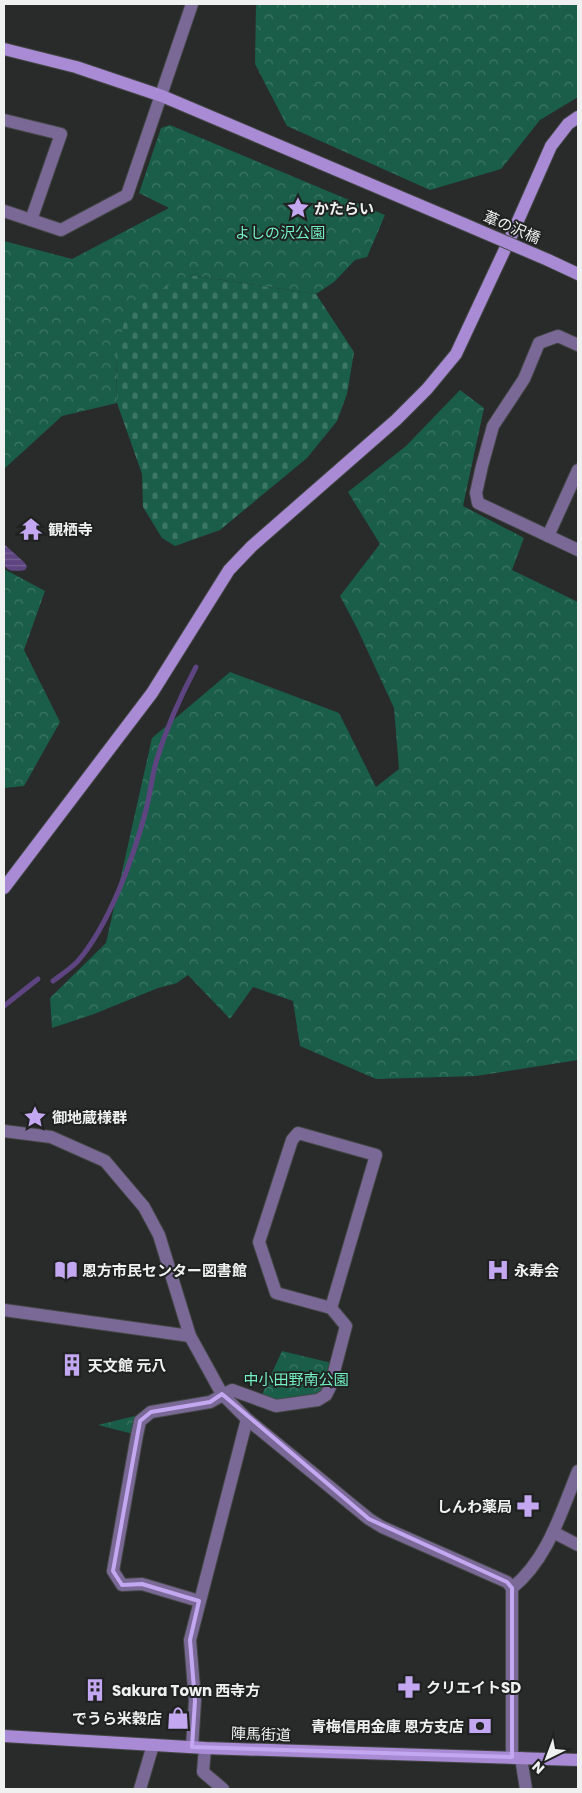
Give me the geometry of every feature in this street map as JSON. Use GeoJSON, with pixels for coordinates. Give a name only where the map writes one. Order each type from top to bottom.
{"type":"FeatureCollection","features":[{"type":"Feature","properties":{"kind":"street"},"geometry":{"type":"LineString","coordinates":[[4,212],[61,230],[127,195],[192,4]]}},
{"type":"Feature","properties":{"kind":"street","name":"葦の沢橋"},"geometry":{"type":"LineString","coordinates":[[4,49],[76,67],[162,96],[578,274]]}},
{"type":"Feature","properties":{"kind":"street"},"geometry":{"type":"LineString","coordinates":[[4,888],[152,693],[229,570],[252,546],[396,420],[427,389],[456,354],[514,232],[551,146],[568,124],[578,117]]}},
{"type":"Feature","properties":{"kind":"street"},"geometry":{"type":"LineString","coordinates":[[4,120],[61,134],[31,220]]}},
{"type":"Feature","properties":{"kind":"street"},"geometry":{"type":"LineString","coordinates":[[578,345],[558,336],[539,343],[524,379],[493,426],[476,493],[478,503],[578,550]]}},
{"type":"Feature","properties":{"kind":"street"},"geometry":{"type":"LineString","coordinates":[[548,536],[578,470]]}},
{"type":"Feature","properties":{"kind":"street"},"geometry":{"type":"LineString","coordinates":[[4,1131],[51,1138],[105,1161],[144,1207],[159,1235],[190,1336],[222,1394],[246,1419],[369,1519],[382,1527],[507,1582],[512,1588],[516,1758],[526,1789]]}},
{"type":"Feature","properties":{"kind":"street"},"geometry":{"type":"LineString","coordinates":[[199,1601],[142,1584],[122,1586],[113,1571],[140,1421],[151,1412],[210,1402],[232,1390],[276,1406],[318,1400],[326,1395],[330,1387],[346,1326],[331,1308],[276,1293],[259,1242],[292,1140],[298,1133],[376,1155],[331,1308]]}},
{"type":"Feature","properties":{"kind":"street"},"geometry":{"type":"LineString","coordinates":[[4,1310],[190,1336]]}},
{"type":"Feature","properties":{"kind":"street"},"geometry":{"type":"LineString","coordinates":[[223,1789],[203,1772],[198,1748],[190,1640],[246,1419]]}},
{"type":"Feature","properties":{"kind":"street"},"geometry":{"type":"LineString","coordinates":[[512,1588],[543,1553],[578,1471]]}},
{"type":"Feature","properties":{"kind":"street"},"geometry":{"type":"LineString","coordinates":[[553,1532],[578,1545]]}},
{"type":"Feature","properties":{"kind":"street","name":"陣馬街道"},"geometry":{"type":"LineString","coordinates":[[4,1736],[198,1748],[578,1760]]}},
{"type":"Feature","properties":{"kind":"street"},"geometry":{"type":"LineString","coordinates":[[140,1789],[152,1745]]}},
{"type":"Feature","properties":{"kind":"highlighted area"},"geometry":{"type":"Polygon","coordinates":[[[222,1394],[369,1519],[507,1582],[512,1588],[512,1757],[192,1747],[195,1701],[190,1640],[199,1601],[142,1584],[122,1585],[113,1571],[140,1421],[151,1412],[210,1402],[222,1394]]]}},
{"type":"Feature","properties":{"kind":"green space"},"geometry":{"type":"Polygon","coordinates":[[[256,4],[578,4],[578,97],[540,120],[501,169],[430,190],[287,126],[255,64],[256,4]]]}},
{"type":"Feature","properties":{"kind":"green space","name":"よしの沢公園"},"geometry":{"type":"Polygon","coordinates":[[[170,125],[385,215],[367,257],[355,260],[334,282],[316,294],[189,275],[116,356],[117,403],[62,416],[4,469],[4,241],[72,259],[169,208],[139,193],[161,128],[170,125]]]}},
{"type":"Feature","properties":{"kind":"green space"},"geometry":{"type":"Polygon","coordinates":[[[189,275],[316,294],[354,352],[347,394],[337,421],[307,458],[220,530],[175,546],[162,538],[143,507],[142,474],[117,403],[116,356],[128,306],[189,275]]]}},
{"type":"Feature","properties":{"kind":"green space"},"geometry":{"type":"Polygon","coordinates":[[[460,390],[484,408],[463,506],[524,538],[512,570],[578,602],[578,1060],[476,1076],[376,1079],[300,1046],[293,1001],[253,987],[230,1019],[188,975],[177,983],[158,988],[94,1014],[52,1028],[50,998],[106,943],[152,738],[230,672],[339,713],[376,787],[399,769],[394,708],[340,596],[380,544],[348,492],[406,446],[460,390]]]}},
{"type":"Feature","properties":{"kind":"green space"},"geometry":{"type":"Polygon","coordinates":[[[4,569],[45,591],[24,650],[60,722],[24,786],[4,788],[4,569]]]}},
{"type":"Feature","properties":{"kind":"green space","name":"中小田野南公園"},"geometry":{"type":"Polygon","coordinates":[[[282,1351],[336,1364],[326,1395],[276,1406],[260,1399],[282,1351]]]}},
{"type":"Feature","properties":{"kind":"green space"},"geometry":{"type":"Polygon","coordinates":[[[151,1412],[137,1435],[98,1425],[151,1412]]]}},
{"type":"Feature","properties":{"kind":"shaded area"},"geometry":{"type":"Polygon","coordinates":[[[4,544],[25,563],[27,567],[25,570],[7,569],[4,562],[4,544]]]}},
{"type":"Feature","properties":{"kind":"waterway"},"geometry":{"type":"LineString","coordinates":[[53,981],[77,962],[100,930],[110,910],[135,848],[164,737],[196,667]]}},
{"type":"Feature","properties":{"kind":"waterway"},"geometry":{"type":"LineString","coordinates":[[4,1006],[38,979]]}},
{"type":"Feature","properties":{"kind":"place","name":"かたらい"},"geometry":{"type":"Point","coordinates":[298,208]}},
{"type":"Feature","properties":{"kind":"place","name":"観栖寺"},"geometry":{"type":"Point","coordinates":[31,529]}},
{"type":"Feature","properties":{"kind":"place","name":"御地蔵様群"},"geometry":{"type":"Point","coordinates":[35,1117]}},
{"type":"Feature","properties":{"kind":"place","name":"恩方市民センター図書館"},"geometry":{"type":"Point","coordinates":[66,1270]}},
{"type":"Feature","properties":{"kind":"place","name":"永寿会"},"geometry":{"type":"Point","coordinates":[498,1270]}},
{"type":"Feature","properties":{"kind":"place","name":"天文館 元八"},"geometry":{"type":"Point","coordinates":[72,1365]}},
{"type":"Feature","properties":{"kind":"place","name":"しんわ薬局"},"geometry":{"type":"Point","coordinates":[528,1506]}},
{"type":"Feature","properties":{"kind":"place","name":"クリエイトSD"},"geometry":{"type":"Point","coordinates":[409,1687]}},
{"type":"Feature","properties":{"kind":"place","name":"Sakura Town 西寺方"},"geometry":{"type":"Point","coordinates":[95,1690]}},
{"type":"Feature","properties":{"kind":"place","name":"でうら米穀店"},"geometry":{"type":"Point","coordinates":[178,1718]}},
{"type":"Feature","properties":{"kind":"place","name":"青梅信用金庫 恩方支店"},"geometry":{"type":"Point","coordinates":[480,1726]}}]}
